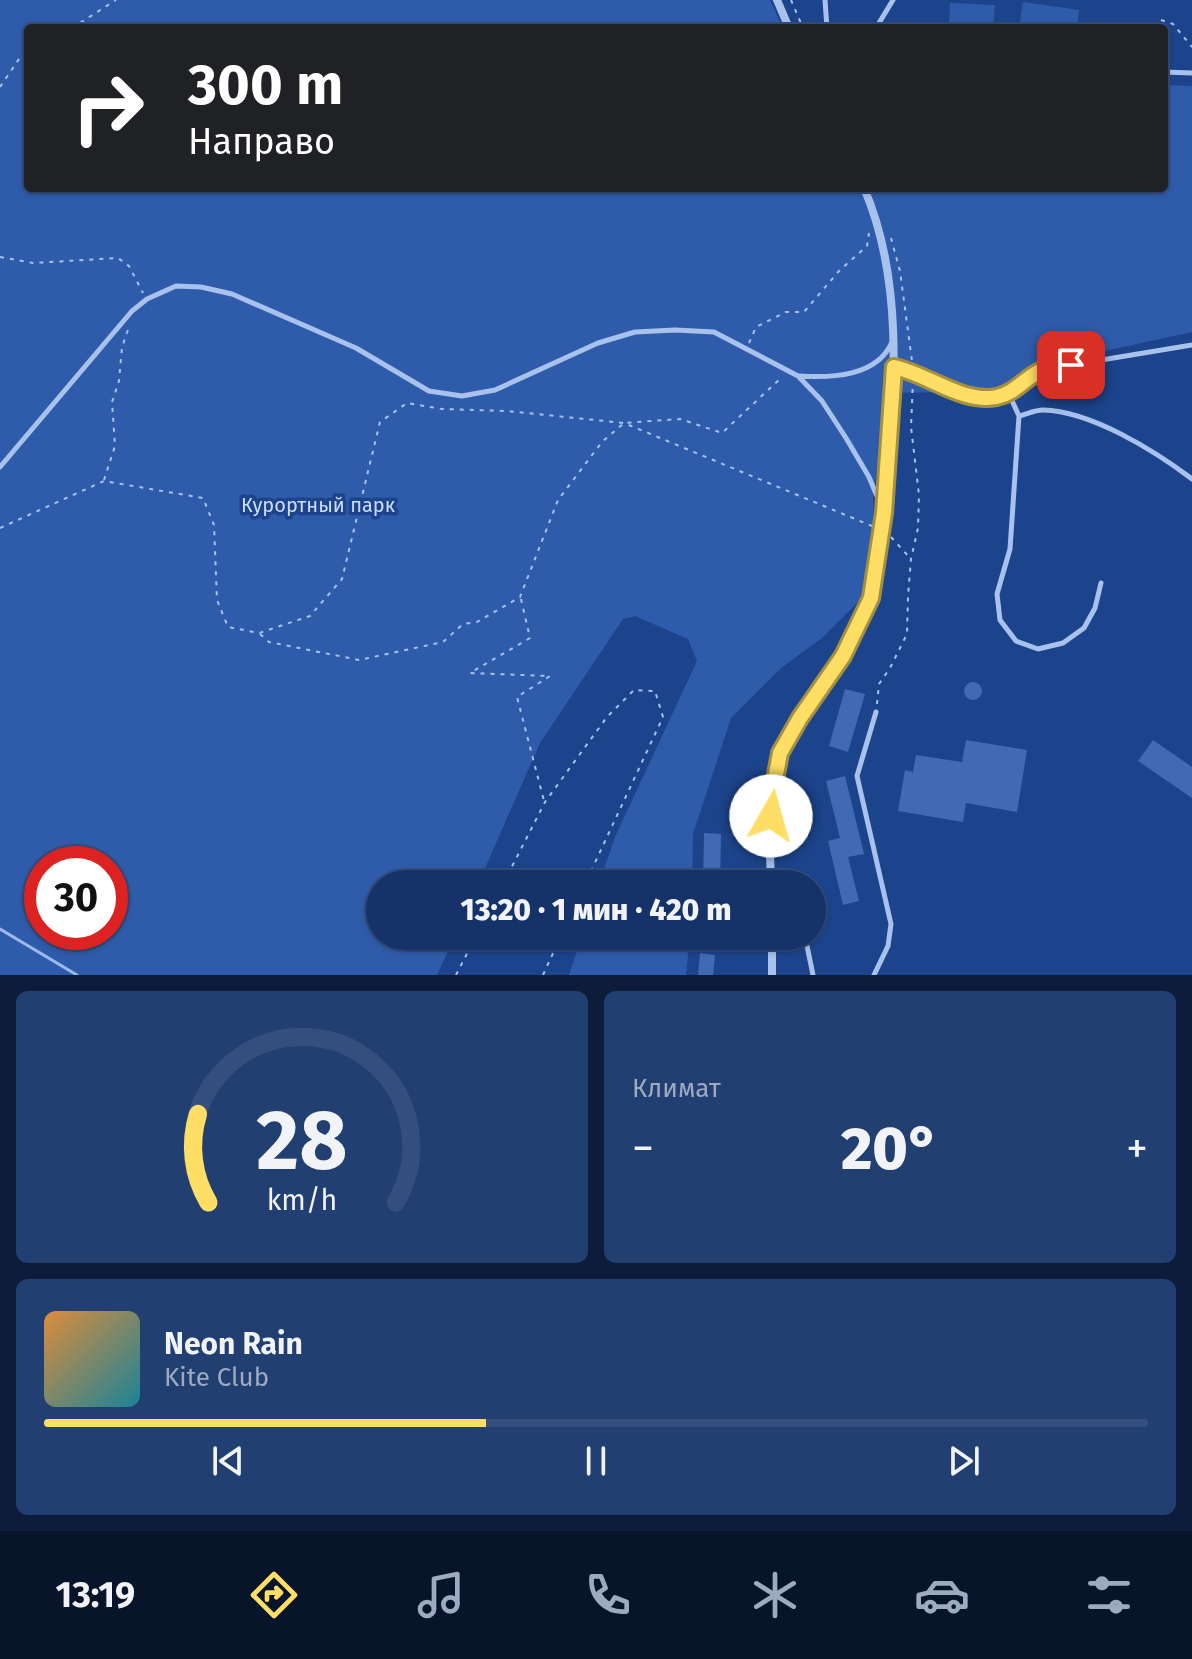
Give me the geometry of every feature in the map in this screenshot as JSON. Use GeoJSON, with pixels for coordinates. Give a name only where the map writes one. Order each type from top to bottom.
{"type":"FeatureCollection","features":[{"type":"Feature","properties":{"kind":"street"},"geometry":{"type":"LineString","coordinates":[[777,0],[787,24]]}},
{"type":"Feature","properties":{"kind":"street"},"geometry":{"type":"LineString","coordinates":[[771,870],[772,796],[780,753],[843,656],[871,598],[882,530],[894,367],[893,339],[880,232],[865,192]]}},
{"type":"Feature","properties":{"kind":"street"},"geometry":{"type":"LineString","coordinates":[[772,950],[772,975]]}},
{"type":"Feature","properties":{"kind":"lane"},"geometry":{"type":"LineString","coordinates":[[825,0],[827,24]]}},
{"type":"Feature","properties":{"kind":"lane"},"geometry":{"type":"LineString","coordinates":[[878,24],[893,0]]}},
{"type":"Feature","properties":{"kind":"lane"},"geometry":{"type":"LineString","coordinates":[[1168,72],[1192,73]]}},
{"type":"Feature","properties":{"kind":"lane"},"geometry":{"type":"LineString","coordinates":[[0,467],[132,311],[147,299],[176,286],[201,287],[232,294],[356,348],[429,391],[462,396],[495,390],[598,343],[635,332],[714,332],[798,376],[822,401],[869,477],[884,513]]}},
{"type":"Feature","properties":{"kind":"lane"},"geometry":{"type":"LineString","coordinates":[[798,376],[823,377],[861,369],[888,352],[893,339]]}},
{"type":"Feature","properties":{"kind":"lane"},"geometry":{"type":"LineString","coordinates":[[894,367],[913,371],[968,397],[992,398],[1009,394],[1041,370],[1192,345]]}},
{"type":"Feature","properties":{"kind":"lane"},"geometry":{"type":"LineString","coordinates":[[1009,394],[1019,416],[1010,549],[997,594],[1000,620],[1016,641],[1038,649],[1063,643],[1084,628],[1095,608],[1101,583]]}},
{"type":"Feature","properties":{"kind":"lane"},"geometry":{"type":"LineString","coordinates":[[1019,416],[1039,410],[1059,411],[1094,421],[1192,479]]}},
{"type":"Feature","properties":{"kind":"lane"},"geometry":{"type":"LineString","coordinates":[[874,975],[888,946],[891,924],[857,776],[876,712]]}},
{"type":"Feature","properties":{"kind":"lane"},"geometry":{"type":"LineString","coordinates":[[808,950],[813,975]]}},
{"type":"Feature","properties":{"kind":"path"},"geometry":{"type":"LineString","coordinates":[[78,24],[116,0]]}},
{"type":"Feature","properties":{"kind":"path"},"geometry":{"type":"LineString","coordinates":[[791,0],[801,24]]}},
{"type":"Feature","properties":{"kind":"path"},"geometry":{"type":"LineString","coordinates":[[1161,20],[1173,24],[1192,47]]}},
{"type":"Feature","properties":{"kind":"path"},"geometry":{"type":"LineString","coordinates":[[0,87],[24,54]]}},
{"type":"Feature","properties":{"kind":"path"},"geometry":{"type":"LineString","coordinates":[[747,348],[756,327],[786,312],[804,312],[839,271],[867,246],[871,227]]}},
{"type":"Feature","properties":{"kind":"path"},"geometry":{"type":"LineString","coordinates":[[0,257],[33,263],[118,258],[129,266],[147,299]]}},
{"type":"Feature","properties":{"kind":"path"},"geometry":{"type":"LineString","coordinates":[[104,481],[115,446],[112,402],[132,311]]}},
{"type":"Feature","properties":{"kind":"path"},"geometry":{"type":"LineString","coordinates":[[0,528],[104,481],[203,498],[214,525],[217,600],[228,627],[259,633],[310,616],[342,579],[380,422],[407,403],[442,409],[507,411],[624,423],[680,419],[722,433],[789,371]]}},
{"type":"Feature","properties":{"kind":"path"},"geometry":{"type":"LineString","coordinates":[[624,423],[882,530],[898,542],[911,559],[907,634],[879,684],[876,712]]}},
{"type":"Feature","properties":{"kind":"path"},"geometry":{"type":"LineString","coordinates":[[545,802],[517,697],[550,676],[470,673],[530,638],[520,597],[558,500],[602,442],[624,423]]}},
{"type":"Feature","properties":{"kind":"path"},"geometry":{"type":"LineString","coordinates":[[259,633],[269,642],[359,660],[443,642],[463,624],[477,622],[520,597]]}},
{"type":"Feature","properties":{"kind":"path"},"geometry":{"type":"LineString","coordinates":[[510,870],[545,802],[607,717],[634,690],[655,691],[663,717],[592,870]]}},
{"type":"Feature","properties":{"kind":"path"},"geometry":{"type":"LineString","coordinates":[[456,975],[469,950]]}},
{"type":"Feature","properties":{"kind":"path"},"geometry":{"type":"LineString","coordinates":[[543,975],[555,950]]}},
{"type":"Feature","properties":{"kind":"green space","name":"Курортный парк"},"geometry":{"type":"Polygon","coordinates":[[[0,0],[770,0],[781,24],[24,24],[24,192],[1168,192],[1168,85],[1192,86],[1192,332],[1040,365],[998,391],[888,393],[873,497],[875,540],[862,598],[822,638],[781,668],[731,718],[693,834],[692,870],[604,870],[615,837],[697,661],[688,639],[635,616],[623,619],[540,743],[484,870],[366,870],[366,950],[449,950],[437,975],[0,975],[0,0]]]}},
{"type":"Feature","properties":{"kind":"green space"},"geometry":{"type":"Polygon","coordinates":[[[1023,2],[1079,10],[1077,24],[1020,24],[1023,2]]]}},
{"type":"Feature","properties":{"kind":"green space"},"geometry":{"type":"Polygon","coordinates":[[[950,3],[995,5],[993,24],[949,24],[950,3]]]}},
{"type":"Feature","properties":{"kind":"green space"},"geometry":{"type":"Polygon","coordinates":[[[577,950],[689,950],[686,975],[569,975],[577,950]]]}},
{"type":"Feature","properties":{"kind":"building"},"geometry":{"type":"Polygon","coordinates":[[[973,682],[982,691],[973,700],[964,691],[973,682]]]}},
{"type":"Feature","properties":{"kind":"building"},"geometry":{"type":"Polygon","coordinates":[[[845,689],[865,694],[848,752],[829,746],[845,689]]]}},
{"type":"Feature","properties":{"kind":"building"},"geometry":{"type":"Polygon","coordinates":[[[966,740],[1027,750],[1017,812],[966,803],[963,822],[898,811],[905,770],[913,772],[916,755],[962,762],[966,740]]]}},
{"type":"Feature","properties":{"kind":"building"},"geometry":{"type":"Polygon","coordinates":[[[1153,740],[1192,767],[1192,798],[1138,761],[1153,740]]]}},
{"type":"Feature","properties":{"kind":"building"},"geometry":{"type":"Polygon","coordinates":[[[845,776],[864,854],[848,857],[859,901],[843,905],[828,841],[840,838],[826,781],[845,776]]]}},
{"type":"Feature","properties":{"kind":"building"},"geometry":{"type":"Polygon","coordinates":[[[704,833],[721,834],[720,870],[703,870],[704,833]]]}},
{"type":"Feature","properties":{"kind":"building"},"geometry":{"type":"Polygon","coordinates":[[[700,953],[715,955],[713,975],[698,975],[700,953]]]}},
{"type":"Feature","properties":{"kind":"waterway"},"geometry":{"type":"LineString","coordinates":[[0,929],[77,975]]}},
{"type":"Feature","properties":{"kind":"route"},"geometry":{"type":"LineString","coordinates":[[771,816],[780,753],[843,656],[871,598],[884,513],[894,367],[913,371],[968,397],[992,398],[1009,394],[1041,370],[1071,365]]}}]}
